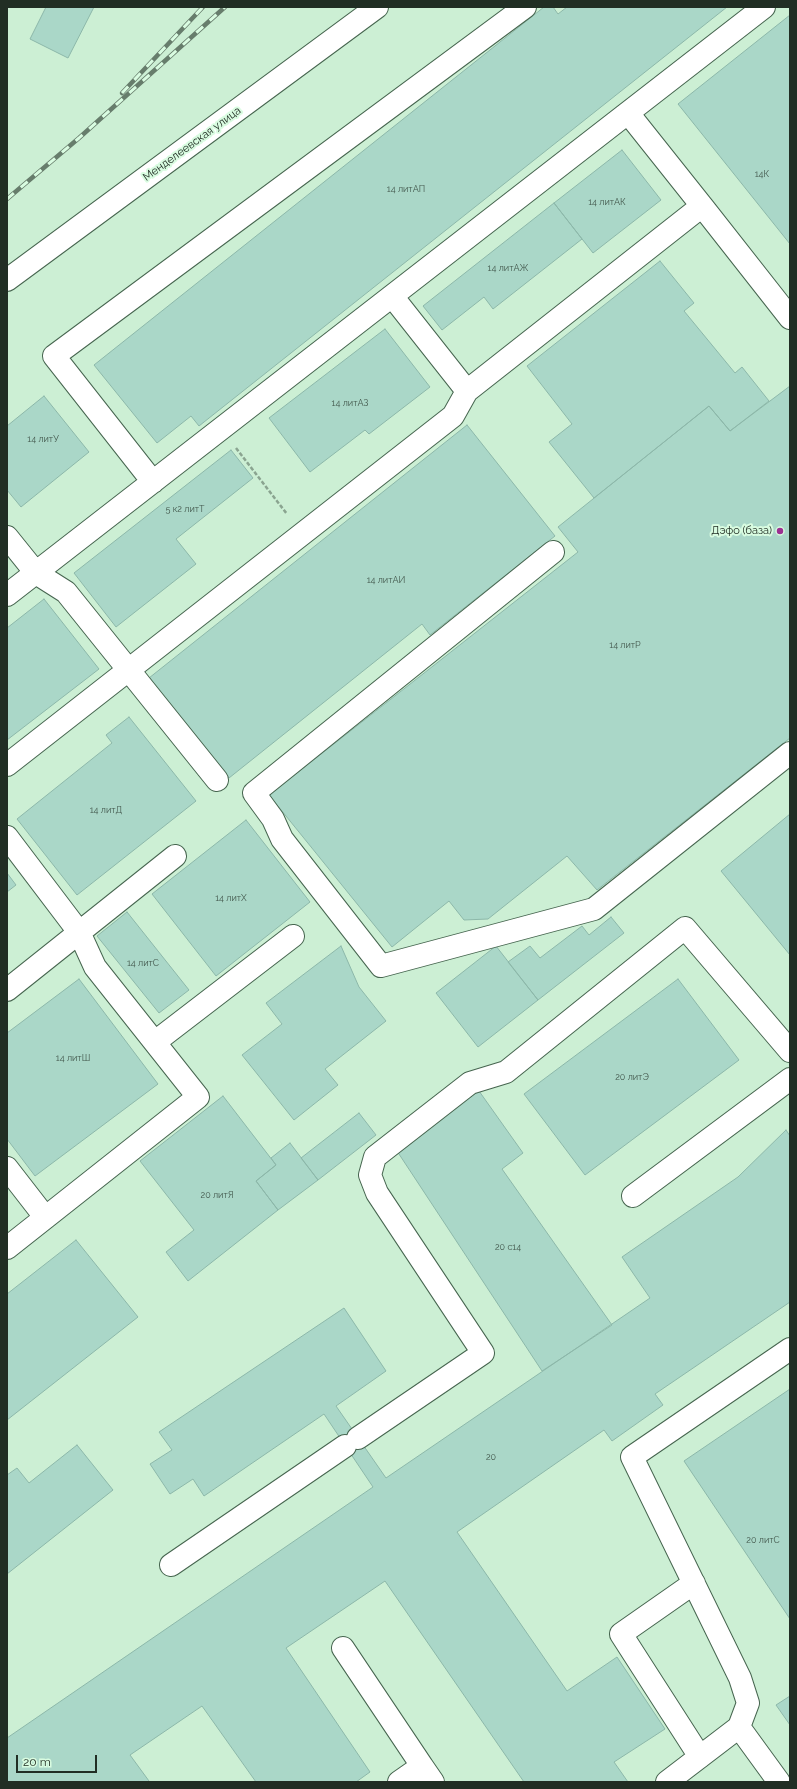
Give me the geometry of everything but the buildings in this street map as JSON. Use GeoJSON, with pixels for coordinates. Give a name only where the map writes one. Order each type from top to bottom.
{"type":"FeatureCollection","features":[{"type":"Feature","properties":{"kind":"street","name":"Менделеевская улица"},"geometry":{"type":"LineString","coordinates":[[7,280],[377,7]]}},
{"type":"Feature","properties":{"kind":"street"},"geometry":{"type":"LineString","coordinates":[[152,482],[54,356],[525,7]]}},
{"type":"Feature","properties":{"kind":"street"},"geometry":{"type":"LineString","coordinates":[[7,595],[764,7]]}},
{"type":"Feature","properties":{"kind":"street"},"geometry":{"type":"LineString","coordinates":[[628,112],[790,318]]}},
{"type":"Feature","properties":{"kind":"street"},"geometry":{"type":"LineString","coordinates":[[7,765],[453,416],[467,391],[702,206]]}},
{"type":"Feature","properties":{"kind":"street"},"geometry":{"type":"LineString","coordinates":[[392,296],[467,391]]}},
{"type":"Feature","properties":{"kind":"street"},"geometry":{"type":"LineString","coordinates":[[7,537],[36,573],[66,592],[217,780]]}},
{"type":"Feature","properties":{"kind":"street"},"geometry":{"type":"LineString","coordinates":[[553,552],[254,793],[273,818],[282,839],[380,966],[594,909],[790,753]]}},
{"type":"Feature","properties":{"kind":"street"},"geometry":{"type":"LineString","coordinates":[[7,837],[79,932],[95,967],[198,1097],[7,1248]]}},
{"type":"Feature","properties":{"kind":"street"},"geometry":{"type":"LineString","coordinates":[[7,990],[175,856]]}},
{"type":"Feature","properties":{"kind":"street"},"geometry":{"type":"LineString","coordinates":[[171,1565],[483,1353],[377,1193],[370,1174],[374,1157],[470,1083],[506,1072],[685,928],[790,1051]]}},
{"type":"Feature","properties":{"kind":"street"},"geometry":{"type":"LineString","coordinates":[[154,1042],[293,936]]}},
{"type":"Feature","properties":{"kind":"street"},"geometry":{"type":"LineString","coordinates":[[633,1196],[790,1078]]}},
{"type":"Feature","properties":{"kind":"street"},"geometry":{"type":"LineString","coordinates":[[7,1168],[45,1217]]}},
{"type":"Feature","properties":{"kind":"street"},"geometry":{"type":"LineString","coordinates":[[667,1782],[740,1727],[748,1703],[740,1678],[632,1457],[790,1350]]}},
{"type":"Feature","properties":{"kind":"street"},"geometry":{"type":"LineString","coordinates":[[694,1583],[620,1634],[700,1757]]}},
{"type":"Feature","properties":{"kind":"street"},"geometry":{"type":"LineString","coordinates":[[343,1648],[428,1774],[399,1782]]}},
{"type":"Feature","properties":{"kind":"street"},"geometry":{"type":"LineString","coordinates":[[740,1727],[779,1782]]}},
{"type":"Feature","properties":{"kind":"path"},"geometry":{"type":"LineString","coordinates":[[221,429],[303,534]]}},
{"type":"Feature","properties":{"kind":"railway"},"geometry":{"type":"LineString","coordinates":[[122,93],[203,7]]}},
{"type":"Feature","properties":{"kind":"railway"},"geometry":{"type":"LineString","coordinates":[[7,199],[79,138],[225,7]]}},
{"type":"Feature","properties":{"kind":"place","name":"Дэфо (база)"},"geometry":{"type":"Point","coordinates":[780,531]}}]}
